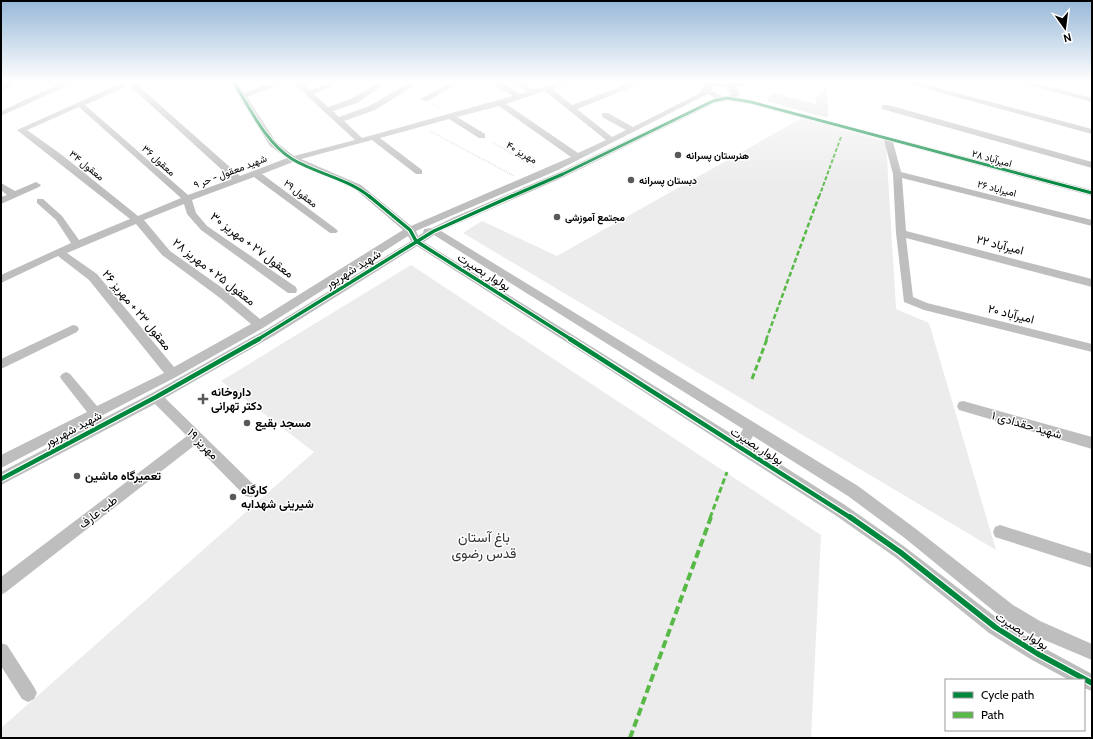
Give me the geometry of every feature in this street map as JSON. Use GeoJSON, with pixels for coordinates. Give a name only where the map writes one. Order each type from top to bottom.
{"type":"FeatureCollection","features":[{"type":"Feature","properties":{"kind":"street","name":"معقول ۳۴"},"geometry":{"type":"LineString","coordinates":[[54,115],[21,130],[60,157],[138,220]]}},
{"type":"Feature","properties":{"kind":"street","name":"معقول ۳۶"},"geometry":{"type":"LineString","coordinates":[[93,115],[187,200]]}},
{"type":"Feature","properties":{"kind":"street"},"geometry":{"type":"LineString","coordinates":[[168,115],[238,179]]}},
{"type":"Feature","properties":{"kind":"street"},"geometry":{"type":"LineString","coordinates":[[255,115],[273,144],[293,159],[358,187],[413,236]]}},
{"type":"Feature","properties":{"kind":"street"},"geometry":{"type":"LineString","coordinates":[[334,115],[360,140]]}},
{"type":"Feature","properties":{"kind":"street"},"geometry":{"type":"LineString","coordinates":[[339,120],[351,115]]}},
{"type":"Feature","properties":{"kind":"street"},"geometry":{"type":"LineString","coordinates":[[518,115],[577,157]]}},
{"type":"Feature","properties":{"kind":"street"},"geometry":{"type":"LineString","coordinates":[[581,115],[611,140]]}},
{"type":"Feature","properties":{"kind":"street"},"geometry":{"type":"LineString","coordinates":[[606,115],[633,130]]}},
{"type":"Feature","properties":{"kind":"street","name":"شهید شهریور"},"geometry":{"type":"LineString","coordinates":[[1,462],[172,374],[413,236],[662,115]]}},
{"type":"Feature","properties":{"kind":"street"},"geometry":{"type":"LineString","coordinates":[[434,231],[455,220],[563,174],[683,115]]}},
{"type":"Feature","properties":{"kind":"street","name":"امیرآباد ۲۸"},"geometry":{"type":"LineString","coordinates":[[802,115],[1092,193]]}},
{"type":"Feature","properties":{"kind":"street"},"geometry":{"type":"LineString","coordinates":[[915,115],[1092,165]]}},
{"type":"Feature","properties":{"kind":"street"},"geometry":{"type":"LineString","coordinates":[[1030,115],[1092,132]]}},
{"type":"Feature","properties":{"kind":"street"},"geometry":{"type":"LineString","coordinates":[[450,116],[482,136]]}},
{"type":"Feature","properties":{"kind":"street","name":"شهید معقول - حر ۹"},"geometry":{"type":"LineString","coordinates":[[1,279],[59,252],[238,179],[293,159],[450,116]]}},
{"type":"Feature","properties":{"kind":"street"},"geometry":{"type":"LineString","coordinates":[[373,137],[419,172]]}},
{"type":"Feature","properties":{"kind":"street"},"geometry":{"type":"LineString","coordinates":[[888,139],[897,174],[901,233]]}},
{"type":"Feature","properties":{"kind":"street","name":"معقول ۲۹"},"geometry":{"type":"LineString","coordinates":[[255,173],[333,231]]}},
{"type":"Feature","properties":{"kind":"street","name":"امیراباد ۲۶"},"geometry":{"type":"LineString","coordinates":[[897,174],[1092,223]]}},
{"type":"Feature","properties":{"kind":"street"},"geometry":{"type":"LineString","coordinates":[[1,200],[36,185]]}},
{"type":"Feature","properties":{"kind":"street"},"geometry":{"type":"LineString","coordinates":[[1,186],[14,195]]}},
{"type":"Feature","properties":{"kind":"street","name":"معقول ۲۷ + مهریز ۳۰"},"geometry":{"type":"LineString","coordinates":[[187,200],[192,214],[204,228],[292,290]]}},
{"type":"Feature","properties":{"kind":"street"},"geometry":{"type":"LineString","coordinates":[[40,201],[58,218],[78,245]]}},
{"type":"Feature","properties":{"kind":"street","name":"معقول ۲۵ + مهریز ۲۸"},"geometry":{"type":"LineString","coordinates":[[138,220],[166,253],[224,295],[259,325]]}},
{"type":"Feature","properties":{"kind":"street","name":"بولوار بصیرت"},"geometry":{"type":"LineString","coordinates":[[413,236],[434,231],[853,491],[911,534],[1007,611],[1034,627],[1092,652]]}},
{"type":"Feature","properties":{"kind":"street","name":"امیرآباد ۲۲"},"geometry":{"type":"LineString","coordinates":[[901,233],[1092,282]]}},
{"type":"Feature","properties":{"kind":"street","name":"امیرآباد ۲۰"},"geometry":{"type":"LineString","coordinates":[[901,233],[908,299],[924,306],[1092,348]]}},
{"type":"Feature","properties":{"kind":"street","name":"شهید شهریور"},"geometry":{"type":"LineString","coordinates":[[1,479],[156,397],[271,332],[413,236]]}},
{"type":"Feature","properties":{"kind":"street","name":"بولوار بصیرت"},"geometry":{"type":"LineString","coordinates":[[413,236],[739,447],[840,510],[900,552],[995,627],[1038,654],[1085,679]]}},
{"type":"Feature","properties":{"kind":"street","name":"معقول ۲۳ + مهریز ۲۶"},"geometry":{"type":"LineString","coordinates":[[59,252],[93,277],[172,374]]}},
{"type":"Feature","properties":{"kind":"street"},"geometry":{"type":"LineString","coordinates":[[1,364],[73,329]]}},
{"type":"Feature","properties":{"kind":"street"},"geometry":{"type":"LineString","coordinates":[[66,377],[96,413]]}},
{"type":"Feature","properties":{"kind":"street","name":"مهریز ۱۹"},"geometry":{"type":"LineString","coordinates":[[156,397],[250,491]]}},
{"type":"Feature","properties":{"kind":"street","name":"شهید حقدادی ۱"},"geometry":{"type":"LineString","coordinates":[[962,406],[1092,443]]}},
{"type":"Feature","properties":{"kind":"street"},"geometry":{"type":"LineString","coordinates":[[739,447],[751,428]]}},
{"type":"Feature","properties":{"kind":"street","name":"طب عارف"},"geometry":{"type":"LineString","coordinates":[[1,587],[196,437]]}},
{"type":"Feature","properties":{"kind":"street"},"geometry":{"type":"LineString","coordinates":[[1000,532],[1092,561]]}},
{"type":"Feature","properties":{"kind":"street"},"geometry":{"type":"LineString","coordinates":[[1,651],[28,693]]}},
{"type":"Feature","properties":{"kind":"path"},"geometry":{"type":"LineString","coordinates":[[418,125],[524,181]]}},
{"type":"Feature","properties":{"kind":"green space"},"geometry":{"type":"Polygon","coordinates":[[[802,118],[886,142],[896,309],[929,323],[996,550],[463,233],[482,221],[557,256],[802,118]]]}},
{"type":"Feature","properties":{"kind":"green space","name":"باغ آستان قدس رضوی"},"geometry":{"type":"Polygon","coordinates":[[[411,265],[821,535],[811,738],[1,738],[1,728],[314,452],[221,381],[411,265]]]}},
{"type":"Feature","properties":{"kind":"marked path"},"geometry":{"type":"LineString","coordinates":[[752,379],[841,137]]}},
{"type":"Feature","properties":{"kind":"marked path"},"geometry":{"type":"LineString","coordinates":[[630,738],[727,472]]}},
{"type":"Feature","properties":{"kind":"cycle path"},"geometry":{"type":"LineString","coordinates":[[255,115],[273,144],[293,159],[358,187],[410,230],[416,241],[840,510],[900,552],[995,627],[1038,654],[1085,679]]}},
{"type":"Feature","properties":{"kind":"cycle path"},"geometry":{"type":"LineString","coordinates":[[1,479],[156,397],[271,332],[434,231],[455,220],[563,174],[683,115]]}},
{"type":"Feature","properties":{"kind":"cycle path"},"geometry":{"type":"LineString","coordinates":[[802,115],[1092,193]]}},
{"type":"Feature","properties":{"kind":"cycle path"},"geometry":{"type":"LineString","coordinates":[[1085,679],[1092,683]]}},
{"type":"Feature","properties":{"kind":"place","name":"هنرستان پسرانه"},"geometry":{"type":"Point","coordinates":[678,155]}},
{"type":"Feature","properties":{"kind":"place","name":"دبستان پسرانه"},"geometry":{"type":"Point","coordinates":[631,180]}},
{"type":"Feature","properties":{"kind":"place","name":"مجتمع آموزشی"},"geometry":{"type":"Point","coordinates":[557,217]}},
{"type":"Feature","properties":{"kind":"place","name":"داروخانه دکتر تهرانی"},"geometry":{"type":"Point","coordinates":[203,399]}},
{"type":"Feature","properties":{"kind":"place","name":"مسجد بقیع"},"geometry":{"type":"Point","coordinates":[247,423]}},
{"type":"Feature","properties":{"kind":"place","name":"تعمیرگاه ماشین"},"geometry":{"type":"Point","coordinates":[77,476]}},
{"type":"Feature","properties":{"kind":"place","name":"کارگاه شیرینی شهدابه"},"geometry":{"type":"Point","coordinates":[233,497]}}]}
